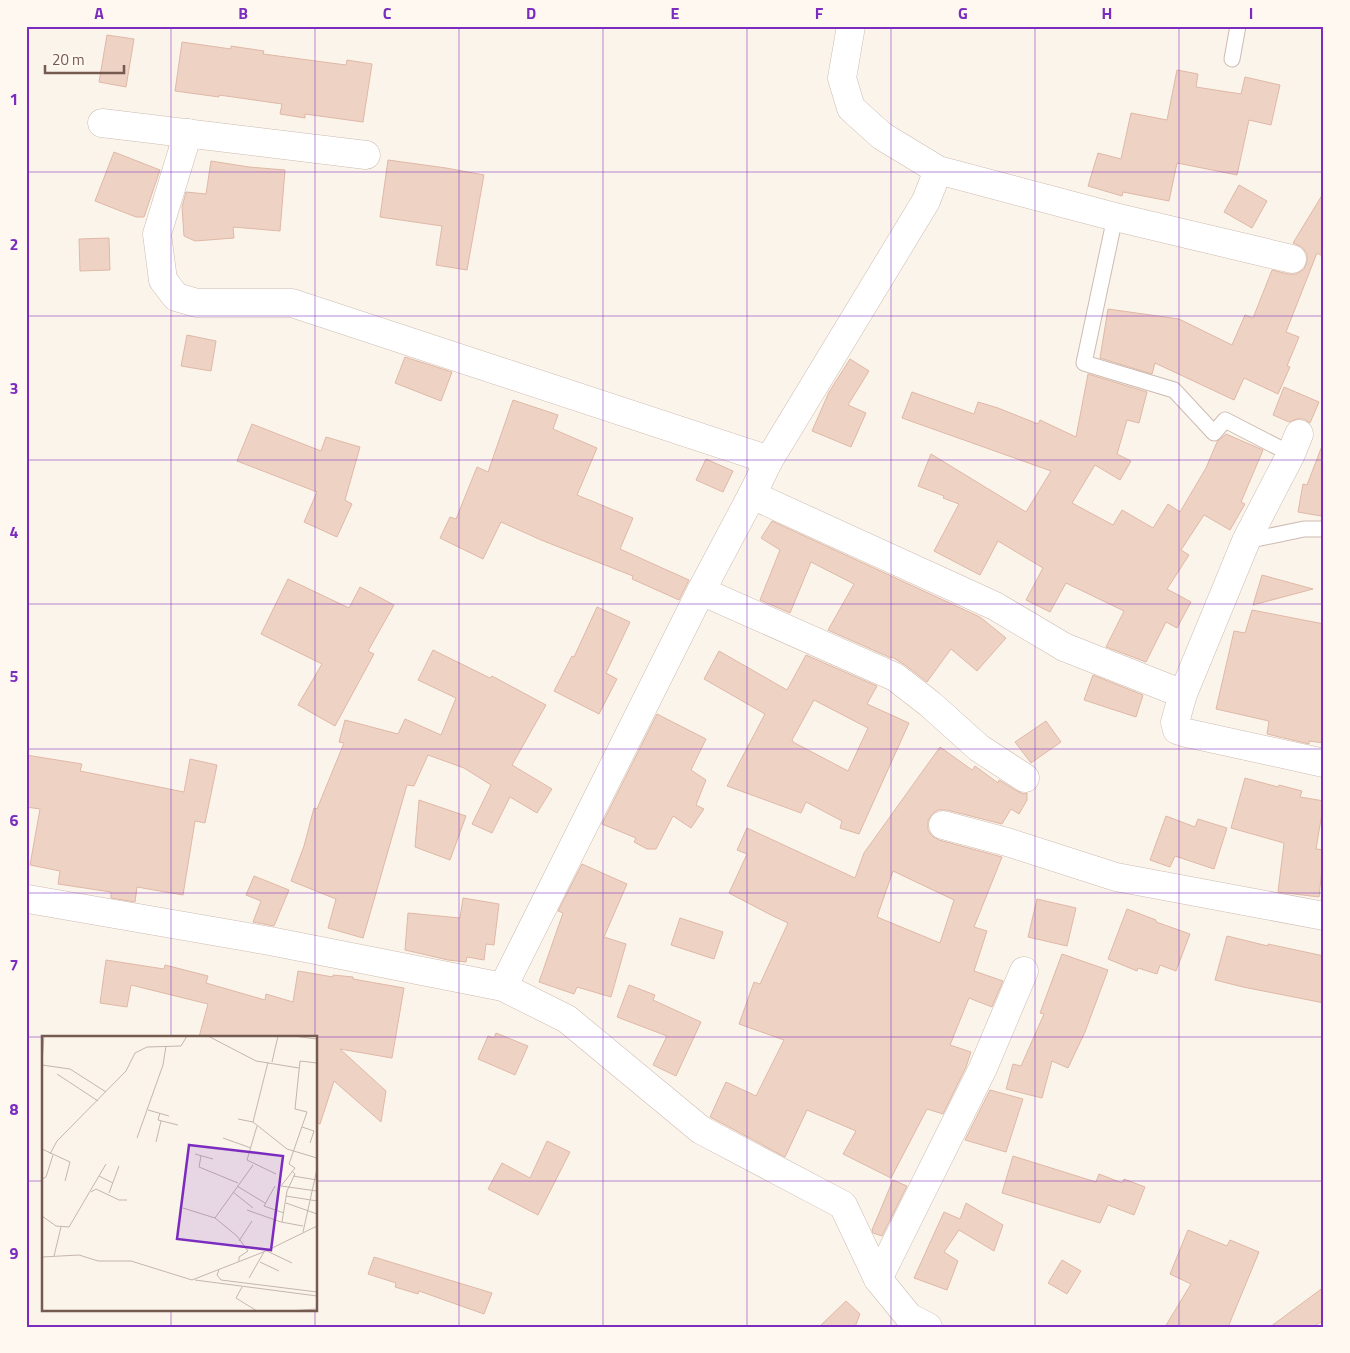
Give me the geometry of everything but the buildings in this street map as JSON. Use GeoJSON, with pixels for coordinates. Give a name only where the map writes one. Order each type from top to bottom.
{"type":"FeatureCollection","features":[{"type":"Feature","properties":{"kind":"street"},"geometry":{"type":"LineString","coordinates":[[851,26],[842,78],[851,108],[882,136],[938,170],[1114,217],[1292,259]]}},
{"type":"Feature","properties":{"kind":"street"},"geometry":{"type":"LineString","coordinates":[[102,123],[366,155]]}},
{"type":"Feature","properties":{"kind":"street"},"geometry":{"type":"LineString","coordinates":[[188,134],[157,234],[164,280],[176,296],[196,303],[292,303],[769,460]]}},
{"type":"Feature","properties":{"kind":"street"},"geometry":{"type":"LineString","coordinates":[[503,987],[769,460],[926,201],[938,170]]}},
{"type":"Feature","properties":{"kind":"street"},"geometry":{"type":"LineString","coordinates":[[1295,444],[1246,541],[1182,694],[1176,722],[1177,730],[1324,764]]}},
{"type":"Feature","properties":{"kind":"street"},"geometry":{"type":"LineString","coordinates":[[752,496],[995,606],[1064,647],[1182,694]]}},
{"type":"Feature","properties":{"kind":"street"},"geometry":{"type":"LineString","coordinates":[[702,591],[895,677],[930,704],[979,748],[1025,778]]}},
{"type":"Feature","properties":{"kind":"street"},"geometry":{"type":"LineString","coordinates":[[942,825],[1007,842],[1116,877],[1324,916]]}},
{"type":"Feature","properties":{"kind":"street"},"geometry":{"type":"LineString","coordinates":[[28,899],[270,941],[503,987],[568,1019],[701,1130],[843,1205],[878,1279],[909,1317],[928,1327]]}},
{"type":"Feature","properties":{"kind":"street"},"geometry":{"type":"LineString","coordinates":[[878,1279],[983,1068],[1024,971]]}},
{"type":"Feature","properties":{"kind":"lane"},"geometry":{"type":"LineString","coordinates":[[1232,59],[1238,26]]}},
{"type":"Feature","properties":{"kind":"lane"},"geometry":{"type":"LineString","coordinates":[[1114,217],[1084,363],[1174,390],[1214,433],[1225,420],[1295,444]]}},
{"type":"Feature","properties":{"kind":"lane"},"geometry":{"type":"LineString","coordinates":[[1246,541],[1304,529],[1324,529]]}}]}
